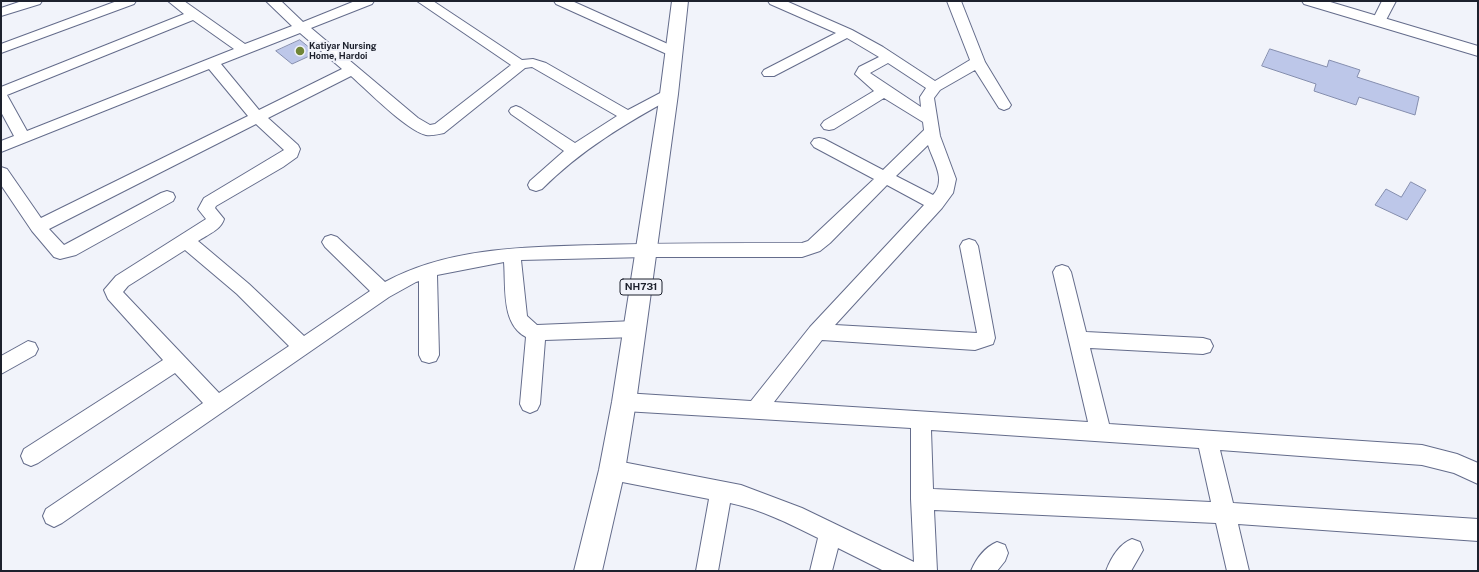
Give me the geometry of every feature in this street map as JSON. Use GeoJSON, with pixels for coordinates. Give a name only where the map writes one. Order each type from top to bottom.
{"type":"FeatureCollection","features":[{"type":"Feature","properties":{"kind":"main road","name":"NH731"},"geometry":{"type":"LineString","coordinates":[[588,571],[612,470],[636,329],[669,94],[680,1]]}},
{"type":"Feature","properties":{"kind":"main road"},"geometry":{"type":"LineString","coordinates":[[1310,1],[1478,51]]}},
{"type":"Feature","properties":{"kind":"main road"},"geometry":{"type":"LineString","coordinates":[[1328,1],[1478,46]]}},
{"type":"Feature","properties":{"kind":"street"},"geometry":{"type":"LineString","coordinates":[[1,12],[15,4],[35,1]]}},
{"type":"Feature","properties":{"kind":"street"},"geometry":{"type":"LineString","coordinates":[[1,49],[129,1]]}},
{"type":"Feature","properties":{"kind":"street"},"geometry":{"type":"LineString","coordinates":[[175,1],[244,50]]}},
{"type":"Feature","properties":{"kind":"street"},"geometry":{"type":"LineString","coordinates":[[273,1],[300,26],[422,128],[433,131],[439,129],[520,65],[528,62],[534,62],[628,116]]}},
{"type":"Feature","properties":{"kind":"street"},"geometry":{"type":"LineString","coordinates":[[1,147],[212,63],[300,26],[367,1]]}},
{"type":"Feature","properties":{"kind":"street"},"geometry":{"type":"LineString","coordinates":[[424,1],[520,65]]}},
{"type":"Feature","properties":{"kind":"street"},"geometry":{"type":"LineString","coordinates":[[561,1],[674,52]]}},
{"type":"Feature","properties":{"kind":"street"},"geometry":{"type":"LineString","coordinates":[[775,1],[847,33],[935,87]]}},
{"type":"Feature","properties":{"kind":"street"},"geometry":{"type":"LineString","coordinates":[[954,1],[978,62],[1004,105]]}},
{"type":"Feature","properties":{"kind":"street"},"geometry":{"type":"LineString","coordinates":[[1381,17],[1389,1]]}},
{"type":"Feature","properties":{"kind":"street"},"geometry":{"type":"LineString","coordinates":[[1,92],[193,15]]}},
{"type":"Feature","properties":{"kind":"street"},"geometry":{"type":"LineString","coordinates":[[769,73],[847,33]]}},
{"type":"Feature","properties":{"kind":"street"},"geometry":{"type":"LineString","coordinates":[[888,57],[864,70],[862,74],[931,125]]}},
{"type":"Feature","properties":{"kind":"street"},"geometry":{"type":"LineString","coordinates":[[755,411],[817,332],[945,193],[949,183],[949,177],[934,141],[927,97],[935,87],[978,62]]}},
{"type":"Feature","properties":{"kind":"street"},"geometry":{"type":"LineString","coordinates":[[212,63],[256,116],[292,149],[291,153],[277,163],[210,202],[206,209],[216,219],[215,222],[122,281],[113,290],[114,294],[218,405]]}},
{"type":"Feature","properties":{"kind":"street"},"geometry":{"type":"LineString","coordinates":[[38,227],[256,116],[352,70]]}},
{"type":"Feature","properties":{"kind":"street"},"geometry":{"type":"LineString","coordinates":[[829,125],[884,91]]}},
{"type":"Feature","properties":{"kind":"street"},"geometry":{"type":"LineString","coordinates":[[536,185],[575,151],[628,116],[669,94]]}},
{"type":"Feature","properties":{"kind":"street"},"geometry":{"type":"LineString","coordinates":[[1,98],[23,138]]}},
{"type":"Feature","properties":{"kind":"street"},"geometry":{"type":"LineString","coordinates":[[516,111],[575,151]]}},
{"type":"Feature","properties":{"kind":"street"},"geometry":{"type":"LineString","coordinates":[[54,516],[383,292],[410,277],[428,271],[512,254],[646,250],[802,250],[814,246],[884,177],[931,125]]}},
{"type":"Feature","properties":{"kind":"street"},"geometry":{"type":"LineString","coordinates":[[819,143],[936,204]]}},
{"type":"Feature","properties":{"kind":"street"},"geometry":{"type":"LineString","coordinates":[[1,173],[38,227],[57,250],[64,252],[167,197]]}},
{"type":"Feature","properties":{"kind":"street"},"geometry":{"type":"LineString","coordinates":[[185,240],[243,289],[303,347]]}},
{"type":"Feature","properties":{"kind":"street"},"geometry":{"type":"LineString","coordinates":[[331,242],[383,292]]}},
{"type":"Feature","properties":{"kind":"street"},"geometry":{"type":"LineString","coordinates":[[817,332],[975,342],[982,341],[986,338],[986,332],[969,246]]}},
{"type":"Feature","properties":{"kind":"street"},"geometry":{"type":"LineString","coordinates":[[512,254],[518,317],[522,325],[536,333],[636,329]]}},
{"type":"Feature","properties":{"kind":"street"},"geometry":{"type":"LineString","coordinates":[[428,271],[430,355]]}},
{"type":"Feature","properties":{"kind":"street"},"geometry":{"type":"LineString","coordinates":[[1062,272],[1101,433]]}},
{"type":"Feature","properties":{"kind":"street"},"geometry":{"type":"LineString","coordinates":[[530,404],[536,333]]}},
{"type":"Feature","properties":{"kind":"street"},"geometry":{"type":"LineString","coordinates":[[1079,340],[1203,346]]}},
{"type":"Feature","properties":{"kind":"street"},"geometry":{"type":"LineString","coordinates":[[1,366],[28,349]]}},
{"type":"Feature","properties":{"kind":"street"},"geometry":{"type":"LineString","coordinates":[[31,456],[177,361]]}},
{"type":"Feature","properties":{"kind":"street"},"geometry":{"type":"LineString","coordinates":[[624,402],[921,420],[1422,455],[1457,464],[1478,474]]}},
{"type":"Feature","properties":{"kind":"street"},"geometry":{"type":"LineString","coordinates":[[921,420],[922,499],[926,571]]}},
{"type":"Feature","properties":{"kind":"street"},"geometry":{"type":"LineString","coordinates":[[1207,440],[1238,571]]}},
{"type":"Feature","properties":{"kind":"street"},"geometry":{"type":"LineString","coordinates":[[612,470],[741,495],[794,515],[908,571]]}},
{"type":"Feature","properties":{"kind":"street"},"geometry":{"type":"LineString","coordinates":[[707,571],[721,490]]}},
{"type":"Feature","properties":{"kind":"street"},"geometry":{"type":"LineString","coordinates":[[922,499],[1224,513],[1478,530]]}},
{"type":"Feature","properties":{"kind":"street"},"geometry":{"type":"LineString","coordinates":[[821,571],[830,532]]}},
{"type":"Feature","properties":{"kind":"street"},"geometry":{"type":"LineString","coordinates":[[1117,571],[1132,550]]}},
{"type":"Feature","properties":{"kind":"street"},"geometry":{"type":"LineString","coordinates":[[982,571],[997,553]]}},
{"type":"Feature","properties":{"kind":"building"},"geometry":{"type":"Polygon","coordinates":[[[300,40],[316,53],[292,64],[276,51],[300,40]]]}},
{"type":"Feature","properties":{"kind":"building"},"geometry":{"type":"Polygon","coordinates":[[[1270,49],[1327,67],[1329,60],[1360,70],[1357,77],[1419,97],[1415,115],[1359,97],[1356,105],[1314,91],[1316,84],[1262,66],[1270,49]]]}},
{"type":"Feature","properties":{"kind":"building"},"geometry":{"type":"Polygon","coordinates":[[[1411,182],[1426,190],[1407,220],[1375,205],[1386,189],[1401,197],[1411,182]]]}},
{"type":"Feature","properties":{"kind":"place","name":"Katiyar Nursing Home, Hardoi"},"geometry":{"type":"Point","coordinates":[300,51]}}]}
